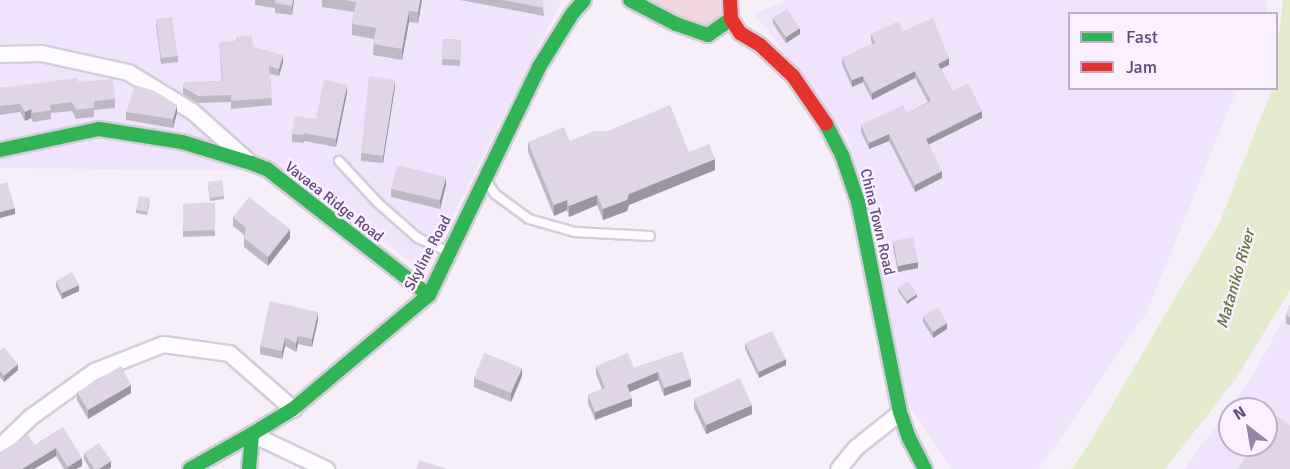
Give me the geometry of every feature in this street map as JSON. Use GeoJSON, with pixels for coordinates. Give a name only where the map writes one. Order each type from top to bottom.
{"type":"FeatureCollection","features":[{"type":"Feature","properties":{"kind":"street","name":"Skyline Road"},"geometry":{"type":"LineString","coordinates":[[190,469],[293,409],[429,295],[539,67],[584,0]]}},
{"type":"Feature","properties":{"kind":"street"},"geometry":{"type":"LineString","coordinates":[[630,0],[676,24],[708,35],[731,19],[738,0]]}},
{"type":"Feature","properties":{"kind":"street"},"geometry":{"type":"LineString","coordinates":[[729,0],[731,19]]}},
{"type":"Feature","properties":{"kind":"street","name":"China Town Road"},"geometry":{"type":"LineString","coordinates":[[731,19],[740,33],[760,45],[793,76],[828,127],[842,155],[858,202],[900,412],[909,438],[925,469]]}},
{"type":"Feature","properties":{"kind":"street"},"geometry":{"type":"LineString","coordinates":[[0,54],[41,53],[128,72],[192,111],[251,163]]}},
{"type":"Feature","properties":{"kind":"street","name":"Vavaea Ridge Road"},"geometry":{"type":"LineString","coordinates":[[0,150],[99,129],[182,142],[251,163],[267,169],[429,295]]}},
{"type":"Feature","properties":{"kind":"street"},"geometry":{"type":"LineString","coordinates":[[0,446],[30,417],[94,371],[163,344],[229,353],[293,409]]}},
{"type":"Feature","properties":{"kind":"street"},"geometry":{"type":"LineString","coordinates":[[838,469],[856,447],[900,412]]}},
{"type":"Feature","properties":{"kind":"street"},"geometry":{"type":"LineString","coordinates":[[249,469],[252,434],[326,469]]}},
{"type":"Feature","properties":{"kind":"lane"},"geometry":{"type":"LineString","coordinates":[[339,161],[378,204],[418,238],[449,252]]}},
{"type":"Feature","properties":{"kind":"lane"},"geometry":{"type":"LineString","coordinates":[[485,178],[495,194],[529,219],[575,232],[650,236]]}},
{"type":"Feature","properties":{"kind":"shaded area"},"geometry":{"type":"Polygon","coordinates":[[[0,0],[562,0],[424,273],[293,171],[0,168],[0,0]]]}},
{"type":"Feature","properties":{"kind":"shaded area"},"geometry":{"type":"Polygon","coordinates":[[[642,0],[726,0],[721,20],[702,27],[642,0]]]}},
{"type":"Feature","properties":{"kind":"shaded area"},"geometry":{"type":"Polygon","coordinates":[[[786,0],[1267,0],[1266,12],[1068,12],[1068,90],[1237,90],[1147,312],[1039,469],[951,469],[904,397],[872,217],[847,136],[755,14],[786,0]]]}},
{"type":"Feature","properties":{"kind":"shaded area"},"geometry":{"type":"Polygon","coordinates":[[[1290,308],[1290,469],[1184,469],[1218,423],[1218,457],[1278,457],[1278,397],[1238,397],[1248,383],[1290,308]]]}},
{"type":"Feature","properties":{"kind":"water","name":"Mataniko River"},"geometry":{"type":"Polygon","coordinates":[[[1283,0],[1290,0],[1290,290],[1235,380],[1222,397],[1218,397],[1218,402],[1165,469],[1071,469],[1089,444],[1220,222],[1272,90],[1278,90],[1278,43],[1283,0]]]}},
{"type":"Feature","properties":{"kind":"building"},"geometry":{"type":"Polygon","coordinates":[[[275,0],[293,0],[292,6],[275,3],[275,0]]]}},
{"type":"Feature","properties":{"kind":"building"},"geometry":{"type":"Polygon","coordinates":[[[344,0],[420,0],[418,12],[409,11],[402,49],[373,44],[376,28],[352,24],[356,2],[344,0]]]}},
{"type":"Feature","properties":{"kind":"building"},"geometry":{"type":"Polygon","coordinates":[[[503,0],[542,0],[544,8],[503,0]]]}},
{"type":"Feature","properties":{"kind":"building"},"geometry":{"type":"Polygon","coordinates":[[[787,9],[800,28],[786,37],[773,18],[787,9]]]}},
{"type":"Feature","properties":{"kind":"building"},"geometry":{"type":"Polygon","coordinates":[[[172,17],[178,56],[161,58],[156,19],[172,17]]]}},
{"type":"Feature","properties":{"kind":"building"},"geometry":{"type":"Polygon","coordinates":[[[933,18],[949,58],[938,64],[952,91],[968,83],[982,111],[926,139],[942,171],[915,185],[889,134],[869,143],[861,125],[903,105],[907,113],[931,101],[915,71],[872,93],[863,76],[852,80],[842,58],[875,43],[871,34],[899,21],[903,31],[933,18]]]}},
{"type":"Feature","properties":{"kind":"building"},"geometry":{"type":"Polygon","coordinates":[[[252,35],[253,47],[283,55],[279,69],[269,66],[272,98],[231,101],[231,95],[198,96],[183,87],[183,83],[223,81],[219,43],[237,41],[236,37],[252,35]]]}},
{"type":"Feature","properties":{"kind":"building"},"geometry":{"type":"Polygon","coordinates":[[[443,39],[461,40],[460,60],[442,59],[443,39]]]}},
{"type":"Feature","properties":{"kind":"building"},"geometry":{"type":"Polygon","coordinates":[[[369,76],[395,80],[383,156],[361,153],[369,76]]]}},
{"type":"Feature","properties":{"kind":"building"},"geometry":{"type":"Polygon","coordinates":[[[77,78],[79,82],[113,79],[115,99],[94,101],[94,108],[76,110],[72,102],[50,105],[51,110],[33,113],[31,109],[25,112],[20,104],[0,106],[0,88],[77,78]]]}},
{"type":"Feature","properties":{"kind":"building"},"geometry":{"type":"Polygon","coordinates":[[[324,80],[347,85],[336,139],[304,133],[304,135],[292,134],[295,116],[316,119],[324,80]]]}},
{"type":"Feature","properties":{"kind":"building"},"geometry":{"type":"Polygon","coordinates":[[[135,85],[155,91],[177,105],[173,119],[126,112],[135,85]]]}},
{"type":"Feature","properties":{"kind":"building"},"geometry":{"type":"Polygon","coordinates":[[[670,105],[689,152],[709,144],[715,159],[629,194],[627,200],[603,209],[597,195],[569,206],[567,200],[554,205],[528,142],[564,127],[570,141],[594,131],[608,131],[670,105]]]}},
{"type":"Feature","properties":{"kind":"building"},"geometry":{"type":"Polygon","coordinates":[[[397,165],[446,177],[440,200],[391,189],[397,165]]]}},
{"type":"Feature","properties":{"kind":"building"},"geometry":{"type":"Polygon","coordinates":[[[222,180],[224,196],[210,198],[208,182],[222,180]]]}},
{"type":"Feature","properties":{"kind":"building"},"geometry":{"type":"Polygon","coordinates":[[[7,182],[15,208],[0,212],[0,184],[7,182]]]}},
{"type":"Feature","properties":{"kind":"building"},"geometry":{"type":"Polygon","coordinates":[[[139,196],[150,198],[147,212],[136,210],[139,196]]]}},
{"type":"Feature","properties":{"kind":"building"},"geometry":{"type":"Polygon","coordinates":[[[249,197],[290,229],[268,257],[244,238],[246,228],[233,217],[249,197]]]}},
{"type":"Feature","properties":{"kind":"building"},"geometry":{"type":"Polygon","coordinates":[[[215,203],[215,230],[183,231],[183,204],[215,203]]]}},
{"type":"Feature","properties":{"kind":"building"},"geometry":{"type":"Polygon","coordinates":[[[913,237],[918,262],[898,266],[893,241],[913,237]]]}},
{"type":"Feature","properties":{"kind":"building"},"geometry":{"type":"Polygon","coordinates":[[[72,272],[79,285],[62,293],[56,281],[72,272]]]}},
{"type":"Feature","properties":{"kind":"building"},"geometry":{"type":"Polygon","coordinates":[[[908,281],[917,294],[907,301],[898,288],[908,281]]]}},
{"type":"Feature","properties":{"kind":"building"},"geometry":{"type":"Polygon","coordinates":[[[270,301],[318,312],[312,339],[298,336],[296,343],[285,337],[282,351],[260,346],[270,301]]]}},
{"type":"Feature","properties":{"kind":"building"},"geometry":{"type":"Polygon","coordinates":[[[1290,304],[1290,317],[1286,315],[1290,304]]]}},
{"type":"Feature","properties":{"kind":"building"},"geometry":{"type":"Polygon","coordinates":[[[938,307],[947,323],[933,332],[923,316],[938,307]]]}},
{"type":"Feature","properties":{"kind":"building"},"geometry":{"type":"Polygon","coordinates":[[[772,331],[786,359],[759,372],[745,343],[772,331]]]}},
{"type":"Feature","properties":{"kind":"building"},"geometry":{"type":"Polygon","coordinates":[[[4,347],[18,364],[4,376],[0,371],[0,350],[4,347]]]}},
{"type":"Feature","properties":{"kind":"building"},"geometry":{"type":"Polygon","coordinates":[[[682,352],[691,379],[664,388],[658,372],[627,385],[632,398],[595,412],[588,395],[605,388],[596,366],[628,353],[634,368],[682,352]]]}},
{"type":"Feature","properties":{"kind":"building"},"geometry":{"type":"Polygon","coordinates":[[[484,353],[522,368],[511,393],[474,378],[484,353]]]}},
{"type":"Feature","properties":{"kind":"building"},"geometry":{"type":"Polygon","coordinates":[[[121,366],[131,385],[88,410],[77,392],[121,366]]]}},
{"type":"Feature","properties":{"kind":"building"},"geometry":{"type":"Polygon","coordinates":[[[740,378],[752,405],[706,425],[694,399],[740,378]]]}},
{"type":"Feature","properties":{"kind":"building"},"geometry":{"type":"Polygon","coordinates":[[[1278,417],[1290,425],[1290,469],[1237,469],[1246,457],[1278,457],[1278,417]]]}},
{"type":"Feature","properties":{"kind":"building"},"geometry":{"type":"Polygon","coordinates":[[[63,427],[82,458],[68,467],[56,448],[22,469],[0,469],[0,452],[28,435],[35,445],[63,427]]]}},
{"type":"Feature","properties":{"kind":"building"},"geometry":{"type":"Polygon","coordinates":[[[99,443],[111,461],[99,469],[94,469],[84,453],[99,443]]]}},
{"type":"Feature","properties":{"kind":"building"},"geometry":{"type":"Polygon","coordinates":[[[419,460],[447,469],[416,469],[419,460]]]}},
{"type":"Feature","properties":{"kind":"traffic: fast"},"geometry":{"type":"LineString","coordinates":[[249,469],[252,434],[293,409],[429,295],[539,67],[572,14],[584,0]]}},
{"type":"Feature","properties":{"kind":"traffic: fast"},"geometry":{"type":"LineString","coordinates":[[630,0],[676,24],[708,35],[731,19]]}},
{"type":"Feature","properties":{"kind":"traffic: fast"},"geometry":{"type":"LineString","coordinates":[[826,124],[842,155],[858,202],[900,412],[909,438],[925,469]]}},
{"type":"Feature","properties":{"kind":"traffic: fast"},"geometry":{"type":"LineString","coordinates":[[0,150],[99,129],[182,142],[251,163],[267,169],[429,295]]}},
{"type":"Feature","properties":{"kind":"traffic: fast"},"geometry":{"type":"LineString","coordinates":[[190,469],[252,434]]}},
{"type":"Feature","properties":{"kind":"traffic: jam"},"geometry":{"type":"LineString","coordinates":[[730,0],[731,19],[740,33],[760,45],[793,76],[826,124]]}}]}
